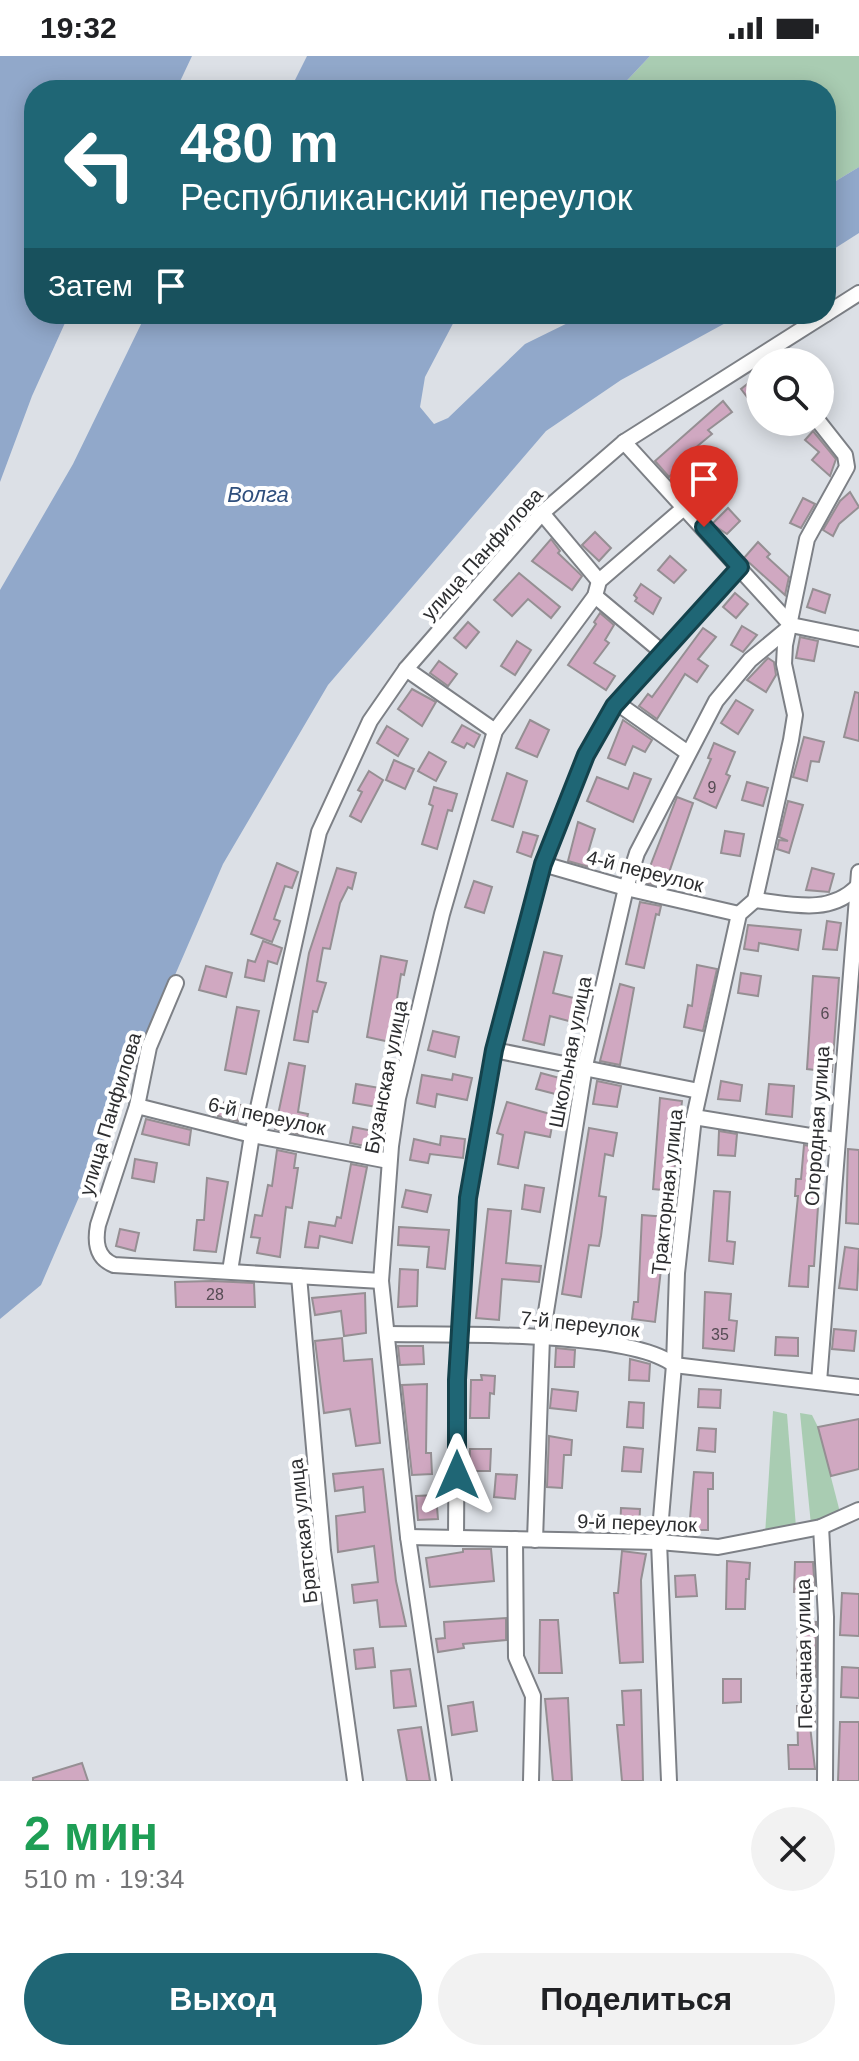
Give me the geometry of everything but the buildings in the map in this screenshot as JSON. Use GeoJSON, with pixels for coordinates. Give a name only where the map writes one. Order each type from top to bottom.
{"type":"FeatureCollection","features":[{"type":"Feature","properties":{"kind":"street","name":"улица Панфилова"},"geometry":{"type":"LineString","coordinates":[[836,308],[859,293]]}},
{"type":"Feature","properties":{"kind":"street","name":"улица Панфилова"},"geometry":{"type":"LineString","coordinates":[[779,348],[812,324]]}},
{"type":"Feature","properties":{"kind":"street","name":"улица Панфилова"},"geometry":{"type":"LineString","coordinates":[[252,1135],[319,832],[370,721],[406,669],[542,513],[624,442],[746,370]]}},
{"type":"Feature","properties":{"kind":"street"},"geometry":{"type":"LineString","coordinates":[[739,914],[755,900],[794,721],[784,664],[785,645],[807,539],[847,467],[845,455],[830,436]]}},
{"type":"Feature","properties":{"kind":"street"},"geometry":{"type":"LineString","coordinates":[[624,442],[791,625],[859,639]]}},
{"type":"Feature","properties":{"kind":"street","name":"Бузанская улица"},"geometry":{"type":"LineString","coordinates":[[444,1781],[408,1537],[381,1281],[389,1161],[398,1098],[442,914],[495,731],[597,588],[685,507]]}},
{"type":"Feature","properties":{"kind":"street"},"geometry":{"type":"LineString","coordinates":[[542,513],[597,588],[662,652]]}},
{"type":"Feature","properties":{"kind":"street"},"geometry":{"type":"LineString","coordinates":[[456,1538],[459,1336],[468,1198],[494,1050],[543,864],[586,755],[617,703],[740,567]]}},
{"type":"Feature","properties":{"kind":"street","name":"Школьная улица"},"geometry":{"type":"LineString","coordinates":[[535,1540],[542,1337],[585,1066],[626,888],[637,853],[688,753],[728,684],[791,625]]}},
{"type":"Feature","properties":{"kind":"street"},"geometry":{"type":"LineString","coordinates":[[406,669],[495,731]]}},
{"type":"Feature","properties":{"kind":"street"},"geometry":{"type":"LineString","coordinates":[[617,703],[688,753]]}},
{"type":"Feature","properties":{"kind":"street","name":"4-й переулок"},"geometry":{"type":"LineString","coordinates":[[543,864],[626,888],[739,914]]}},
{"type":"Feature","properties":{"kind":"street"},"geometry":{"type":"LineString","coordinates":[[755,900],[811,906],[835,903],[858,880]]}},
{"type":"Feature","properties":{"kind":"street","name":"Огородная улица"},"geometry":{"type":"LineString","coordinates":[[819,1382],[835,1140],[858,880]]}},
{"type":"Feature","properties":{"kind":"street","name":"Тракторная улица"},"geometry":{"type":"LineString","coordinates":[[669,1781],[659,1542],[674,1365],[677,1273],[694,1117],[739,914]]}},
{"type":"Feature","properties":{"kind":"street","name":"улица Панфилова"},"geometry":{"type":"LineString","coordinates":[[176,983],[149,1047],[137,1106],[98,1225],[96,1243],[103,1258],[114,1265],[230,1271]]}},
{"type":"Feature","properties":{"kind":"street"},"geometry":{"type":"LineString","coordinates":[[494,1050],[699,1091]]}},
{"type":"Feature","properties":{"kind":"street","name":"6-й переулок"},"geometry":{"type":"LineString","coordinates":[[137,1106],[252,1135],[389,1161]]}},
{"type":"Feature","properties":{"kind":"street"},"geometry":{"type":"LineString","coordinates":[[694,1117],[835,1140]]}},
{"type":"Feature","properties":{"kind":"street"},"geometry":{"type":"LineString","coordinates":[[252,1135],[230,1271],[381,1281]]}},
{"type":"Feature","properties":{"kind":"street","name":"Братская улица"},"geometry":{"type":"LineString","coordinates":[[299,1276],[323,1551],[355,1781]]}},
{"type":"Feature","properties":{"kind":"street","name":"7-й переулок"},"geometry":{"type":"LineString","coordinates":[[387,1334],[542,1337],[655,1352],[674,1365],[859,1387]]}},
{"type":"Feature","properties":{"kind":"street","name":"9-й переулок"},"geometry":{"type":"LineString","coordinates":[[408,1537],[659,1542],[718,1547],[821,1527],[859,1510]]}},
{"type":"Feature","properties":{"kind":"street","name":"Песчаная улица"},"geometry":{"type":"LineString","coordinates":[[821,1527],[826,1617],[825,1781]]}},
{"type":"Feature","properties":{"kind":"street"},"geometry":{"type":"LineString","coordinates":[[515,1539],[516,1657],[533,1696],[531,1781]]}},
{"type":"Feature","properties":{"kind":"green space"},"geometry":{"type":"Polygon","coordinates":[[[650,56],[859,56],[859,167],[836,181],[836,80],[627,80],[650,56]]]}},
{"type":"Feature","properties":{"kind":"green space"},"geometry":{"type":"Polygon","coordinates":[[[773,1411],[787,1414],[796,1527],[765,1535],[773,1411]]]}},
{"type":"Feature","properties":{"kind":"green space"},"geometry":{"type":"Polygon","coordinates":[[[800,1413],[812,1415],[818,1427],[842,1520],[811,1525],[800,1413]]]}},
{"type":"Feature","properties":{"kind":"water"},"geometry":{"type":"Polygon","coordinates":[[[0,56],[192,56],[181,80],[24,80],[24,324],[64,324],[32,396],[0,482],[0,56]]]}},
{"type":"Feature","properties":{"kind":"water"},"geometry":{"type":"Polygon","coordinates":[[[307,56],[650,56],[627,80],[295,80],[307,56]]]}},
{"type":"Feature","properties":{"kind":"water"},"geometry":{"type":"Polygon","coordinates":[[[859,167],[859,233],[836,248],[836,181],[859,167]]]}},
{"type":"Feature","properties":{"kind":"water","name":"Волга"},"geometry":{"type":"Polygon","coordinates":[[[141,324],[453,324],[425,377],[420,407],[434,424],[448,418],[525,344],[566,324],[724,324],[621,380],[546,431],[328,685],[223,864],[41,1285],[0,1319],[0,590],[73,464],[141,324]]]}},
{"type":"Feature","properties":{"kind":"route"},"geometry":{"type":"LineString","coordinates":[[457,1475],[457,1380],[468,1198],[494,1050],[543,864],[586,755],[614,706],[740,567],[704,527]]}}]}
